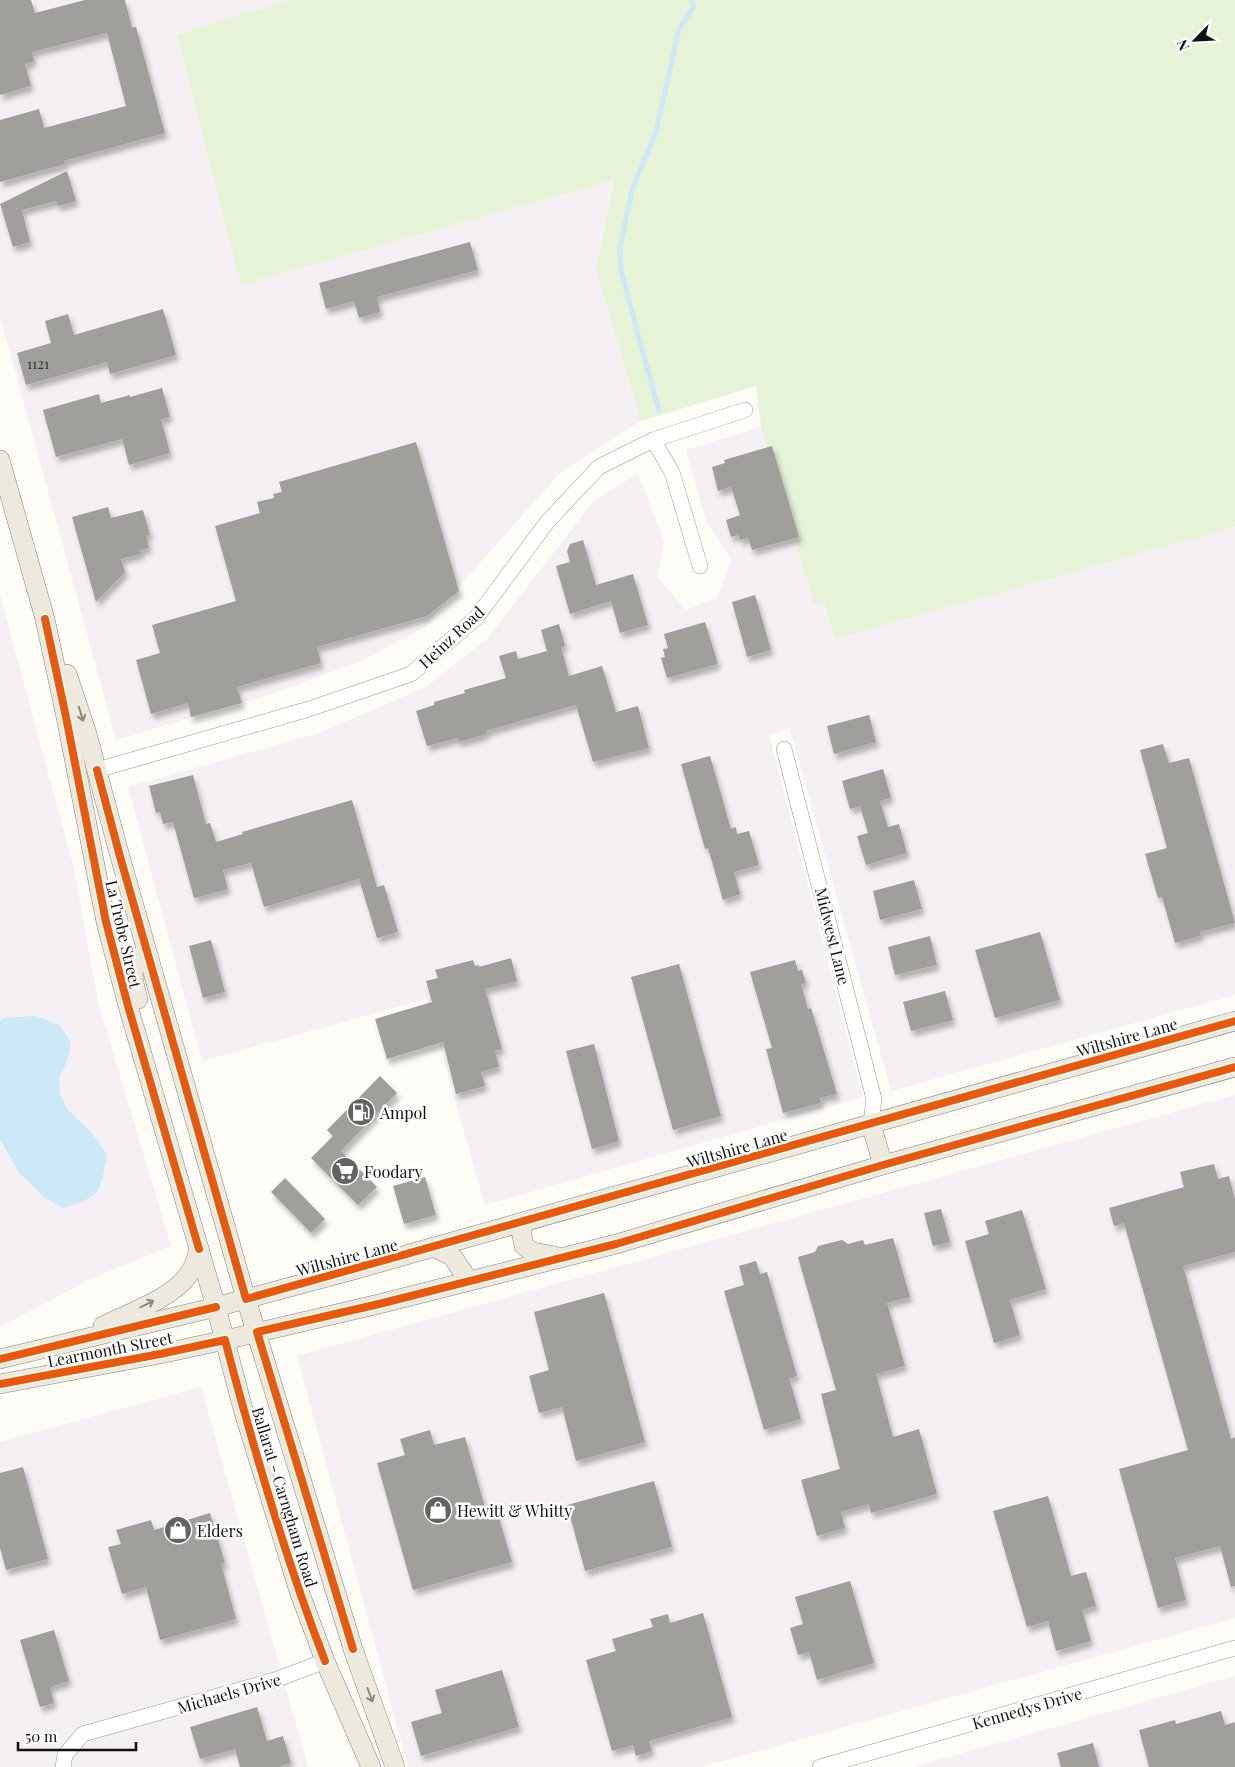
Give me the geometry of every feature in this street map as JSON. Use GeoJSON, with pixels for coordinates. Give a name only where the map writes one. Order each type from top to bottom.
{"type":"FeatureCollection","features":[{"type":"Feature","properties":{"kind":"main road","name":"La Trobe Street"},"geometry":{"type":"LineString","coordinates":[[0,460],[45,620],[68,727],[100,895],[128,1006],[216,1307]]}},
{"type":"Feature","properties":{"kind":"main road","name":"La Trobe Street"},"geometry":{"type":"LineString","coordinates":[[45,620],[73,690],[97,770],[174,1049],[246,1298]]}},
{"type":"Feature","properties":{"kind":"main road"},"geometry":{"type":"LineString","coordinates":[[97,770],[93,772],[89,779],[100,844],[102,868],[100,895]]}},
{"type":"Feature","properties":{"kind":"main road"},"geometry":{"type":"LineString","coordinates":[[147,952],[133,966],[133,976],[138,1001],[156,1058],[163,1089],[165,1134]]}},
{"type":"Feature","properties":{"kind":"main road","name":"Wiltshire Lane"},"geometry":{"type":"LineString","coordinates":[[216,1307],[1235,1021]]}},
{"type":"Feature","properties":{"kind":"main road"},"geometry":{"type":"LineString","coordinates":[[156,1058],[174,1049]]}},
{"type":"Feature","properties":{"kind":"main road"},"geometry":{"type":"LineString","coordinates":[[225,1340],[616,1244],[883,1165],[1235,1067]]}},
{"type":"Feature","properties":{"kind":"main road"},"geometry":{"type":"LineString","coordinates":[[871,1124],[883,1165]]}},
{"type":"Feature","properties":{"kind":"main road"},"geometry":{"type":"LineString","coordinates":[[526,1221],[520,1230],[522,1243],[526,1249],[544,1255],[564,1256]]}},
{"type":"Feature","properties":{"kind":"main road"},"geometry":{"type":"LineString","coordinates":[[432,1247],[452,1256],[470,1281]]}},
{"type":"Feature","properties":{"kind":"main road"},"geometry":{"type":"LineString","coordinates":[[72,1341],[158,1298],[180,1284],[193,1268],[199,1248]]}},
{"type":"Feature","properties":{"kind":"main road","name":"Ballarat - Carngham Road"},"geometry":{"type":"LineString","coordinates":[[246,1298],[353,1649],[394,1767]]}},
{"type":"Feature","properties":{"kind":"main road","name":"Ballarat - Carngham Road"},"geometry":{"type":"LineString","coordinates":[[216,1307],[259,1464],[299,1591],[325,1661],[371,1767]]}},
{"type":"Feature","properties":{"kind":"main road","name":"Learmonth Street"},"geometry":{"type":"LineString","coordinates":[[0,1358],[216,1307]]}},
{"type":"Feature","properties":{"kind":"main road","name":"Learmonth Street"},"geometry":{"type":"LineString","coordinates":[[0,1384],[225,1340]]}},
{"type":"Feature","properties":{"kind":"main road"},"geometry":{"type":"LineString","coordinates":[[325,1661],[353,1649]]}},
{"type":"Feature","properties":{"kind":"street","name":"Heinz Road"},"geometry":{"type":"LineString","coordinates":[[97,770],[309,709],[411,674],[476,618],[548,521],[598,467],[653,440],[745,410]]}},
{"type":"Feature","properties":{"kind":"street"},"geometry":{"type":"LineString","coordinates":[[653,440],[672,472],[700,566]]}},
{"type":"Feature","properties":{"kind":"street","name":"Midwest Lane"},"geometry":{"type":"LineString","coordinates":[[784,749],[874,1099],[871,1124]]}},
{"type":"Feature","properties":{"kind":"street","name":"Kennedys Drive"},"geometry":{"type":"LineString","coordinates":[[820,1767],[1235,1648]]}},
{"type":"Feature","properties":{"kind":"street","name":"Michaels Drive"},"geometry":{"type":"LineString","coordinates":[[63,1767],[65,1755],[83,1734],[278,1679],[325,1661]]}},
{"type":"Feature","properties":{"kind":"shaded area"},"geometry":{"type":"Polygon","coordinates":[[[0,0],[288,0],[177,36],[241,285],[614,180],[596,270],[641,421],[561,472],[425,627],[361,661],[268,695],[116,740],[0,316],[0,0]]]}},
{"type":"Feature","properties":{"kind":"shaded area"},"geometry":{"type":"Polygon","coordinates":[[[761,427],[814,604],[824,602],[835,639],[1235,527],[1235,995],[891,1091],[790,728],[769,735],[863,1097],[485,1205],[426,999],[202,1061],[128,787],[319,733],[426,687],[487,639],[593,502],[638,473],[664,541],[657,577],[686,610],[717,598],[732,560],[706,521],[686,450],[761,427]]]}},
{"type":"Feature","properties":{"kind":"shaded area"},"geometry":{"type":"Polygon","coordinates":[[[0,595],[74,869],[98,1002],[171,1246],[93,1278],[0,1325],[0,595]]]}},
{"type":"Feature","properties":{"kind":"shaded area"},"geometry":{"type":"Polygon","coordinates":[[[1235,1095],[1235,1618],[701,1767],[408,1767],[297,1356],[1235,1095]]]}},
{"type":"Feature","properties":{"kind":"shaded area"},"geometry":{"type":"Polygon","coordinates":[[[201,1387],[308,1767],[0,1767],[0,1442],[201,1387]]]}},
{"type":"Feature","properties":{"kind":"shaded area"},"geometry":{"type":"Polygon","coordinates":[[[1235,1676],[1235,1767],[914,1767],[1235,1676]]]}},
{"type":"Feature","properties":{"kind":"green space"},"geometry":{"type":"Polygon","coordinates":[[[288,0],[1235,0],[1235,527],[835,639],[824,602],[814,604],[761,427],[756,386],[641,421],[596,270],[614,180],[241,285],[177,35],[288,0]]]}},
{"type":"Feature","properties":{"kind":"water"},"geometry":{"type":"Polygon","coordinates":[[[35,1016],[59,1025],[71,1042],[67,1061],[59,1078],[60,1094],[68,1110],[90,1131],[107,1154],[102,1179],[96,1193],[85,1200],[63,1208],[44,1197],[19,1172],[0,1140],[0,1021],[4,1018],[35,1016]]]}},
{"type":"Feature","properties":{"kind":"building"},"geometry":{"type":"Polygon","coordinates":[[[0,0],[31,0],[35,13],[85,0],[125,0],[132,28],[136,27],[165,133],[64,161],[65,164],[0,182],[0,120],[39,109],[44,128],[126,106],[107,33],[32,52],[34,61],[25,64],[31,86],[0,95],[0,0]]]}},
{"type":"Feature","properties":{"kind":"building"},"geometry":{"type":"Polygon","coordinates":[[[67,171],[76,201],[58,206],[56,201],[22,210],[30,242],[13,247],[0,204],[67,171]]]}},
{"type":"Feature","properties":{"kind":"building"},"geometry":{"type":"Polygon","coordinates":[[[470,242],[478,270],[377,297],[380,312],[359,318],[354,301],[326,309],[319,283],[470,242]]]}},
{"type":"Feature","properties":{"kind":"building"},"geometry":{"type":"Polygon","coordinates":[[[163,309],[176,355],[110,374],[107,362],[26,385],[17,353],[51,343],[45,321],[68,314],[74,335],[163,309]]]}},
{"type":"Feature","properties":{"kind":"building"},"geometry":{"type":"Polygon","coordinates":[[[162,388],[170,417],[161,419],[170,453],[129,465],[122,439],[56,457],[43,410],[99,394],[101,403],[162,388]]]}},
{"type":"Feature","properties":{"kind":"building"},"geometry":{"type":"Polygon","coordinates":[[[416,442],[459,591],[427,616],[317,647],[321,663],[237,687],[242,703],[191,717],[188,703],[151,714],[136,660],[160,653],[152,625],[236,601],[215,526],[260,513],[257,502],[274,498],[273,494],[282,492],[279,482],[416,442]]]}},
{"type":"Feature","properties":{"kind":"building"},"geometry":{"type":"Polygon","coordinates":[[[772,446],[799,537],[752,550],[748,538],[740,540],[738,535],[731,537],[726,520],[740,515],[731,487],[718,491],[712,467],[725,463],[724,460],[772,446]]]}},
{"type":"Feature","properties":{"kind":"building"},"geometry":{"type":"Polygon","coordinates":[[[108,507],[111,518],[143,510],[150,535],[146,536],[149,548],[140,550],[141,554],[121,559],[125,572],[96,602],[72,517],[108,507]]]}},
{"type":"Feature","properties":{"kind":"building"},"geometry":{"type":"Polygon","coordinates":[[[583,540],[596,585],[633,574],[648,625],[620,633],[611,601],[570,614],[556,566],[570,562],[567,551],[570,544],[583,540]]]}},
{"type":"Feature","properties":{"kind":"building"},"geometry":{"type":"Polygon","coordinates":[[[755,595],[771,650],[747,657],[732,602],[755,595]]]}},
{"type":"Feature","properties":{"kind":"building"},"geometry":{"type":"Polygon","coordinates":[[[705,622],[718,664],[667,678],[661,658],[665,657],[663,649],[668,648],[664,634],[705,622]]]}},
{"type":"Feature","properties":{"kind":"building"},"geometry":{"type":"Polygon","coordinates":[[[559,624],[565,646],[561,647],[569,676],[602,666],[616,712],[638,706],[649,748],[593,762],[576,705],[486,731],[486,734],[459,742],[458,738],[427,746],[416,711],[434,705],[434,702],[465,693],[464,690],[506,678],[499,656],[516,651],[518,659],[547,651],[541,630],[559,624]]]}},
{"type":"Feature","properties":{"kind":"building"},"geometry":{"type":"Polygon","coordinates":[[[869,715],[876,742],[834,754],[827,726],[869,715]]]}},
{"type":"Feature","properties":{"kind":"building"},"geometry":{"type":"Polygon","coordinates":[[[1163,744],[1169,763],[1189,758],[1235,923],[1200,932],[1200,936],[1175,943],[1162,897],[1158,898],[1145,854],[1167,848],[1140,750],[1163,744]]]}},
{"type":"Feature","properties":{"kind":"building"},"geometry":{"type":"Polygon","coordinates":[[[710,756],[731,829],[736,827],[737,834],[749,831],[759,865],[734,872],[740,894],[723,900],[708,848],[705,849],[681,764],[710,756]]]}},
{"type":"Feature","properties":{"kind":"building"},"geometry":{"type":"Polygon","coordinates":[[[883,769],[891,798],[880,801],[888,827],[899,824],[907,853],[866,865],[857,836],[868,833],[860,806],[850,809],[842,781],[883,769]]]}},
{"type":"Feature","properties":{"kind":"building"},"geometry":{"type":"Polygon","coordinates":[[[193,775],[206,824],[210,823],[216,842],[243,834],[242,832],[352,800],[377,887],[384,885],[398,932],[377,938],[359,879],[264,907],[251,863],[223,870],[228,889],[194,898],[173,822],[163,824],[160,812],[156,813],[149,786],[193,775]]]}},
{"type":"Feature","properties":{"kind":"building"},"geometry":{"type":"Polygon","coordinates":[[[914,880],[922,909],[880,920],[873,891],[914,880]]]}},
{"type":"Feature","properties":{"kind":"building"},"geometry":{"type":"Polygon","coordinates":[[[1040,932],[1060,1000],[995,1018],[975,950],[1040,932]]]}},
{"type":"Feature","properties":{"kind":"building"},"geometry":{"type":"Polygon","coordinates":[[[930,936],[937,965],[895,975],[888,947],[930,936]]]}},
{"type":"Feature","properties":{"kind":"building"},"geometry":{"type":"Polygon","coordinates":[[[211,940],[225,992],[203,998],[189,946],[211,940]]]}},
{"type":"Feature","properties":{"kind":"building"},"geometry":{"type":"Polygon","coordinates":[[[511,958],[517,981],[485,989],[502,1049],[495,1051],[499,1067],[481,1072],[485,1086],[456,1094],[443,1042],[387,1059],[375,1019],[432,1002],[426,981],[438,978],[435,970],[473,960],[475,966],[479,965],[479,967],[511,958]]]}},
{"type":"Feature","properties":{"kind":"building"},"geometry":{"type":"Polygon","coordinates":[[[795,960],[798,971],[802,970],[806,983],[801,984],[808,1009],[811,1008],[837,1094],[820,1098],[821,1103],[783,1113],[766,1049],[772,1048],[750,972],[795,960]]]}},
{"type":"Feature","properties":{"kind":"building"},"geometry":{"type":"Polygon","coordinates":[[[679,964],[721,1116],[673,1130],[631,977],[679,964]]]}},
{"type":"Feature","properties":{"kind":"building"},"geometry":{"type":"Polygon","coordinates":[[[945,991],[953,1020],[911,1031],[903,1002],[945,991]]]}},
{"type":"Feature","properties":{"kind":"building"},"geometry":{"type":"Polygon","coordinates":[[[594,1044],[619,1141],[592,1149],[566,1051],[594,1044]]]}},
{"type":"Feature","properties":{"kind":"building"},"geometry":{"type":"Polygon","coordinates":[[[380,1076],[397,1093],[341,1151],[377,1187],[358,1205],[311,1158],[333,1136],[327,1130],[380,1076]]]}},
{"type":"Feature","properties":{"kind":"building"},"geometry":{"type":"Polygon","coordinates":[[[1214,1164],[1218,1179],[1229,1176],[1235,1200],[1235,1252],[1183,1266],[1231,1439],[1235,1437],[1235,1586],[1231,1587],[1220,1546],[1175,1558],[1186,1600],[1158,1608],[1119,1469],[1188,1450],[1124,1223],[1114,1226],[1109,1208],[1184,1187],[1180,1172],[1214,1164]]]}},
{"type":"Feature","properties":{"kind":"building"},"geometry":{"type":"Polygon","coordinates":[[[425,1177],[436,1215],[404,1224],[393,1186],[425,1177]]]}},
{"type":"Feature","properties":{"kind":"building"},"geometry":{"type":"Polygon","coordinates":[[[285,1178],[325,1219],[311,1233],[271,1192],[285,1178]]]}},
{"type":"Feature","properties":{"kind":"building"},"geometry":{"type":"Polygon","coordinates":[[[941,1209],[950,1242],[933,1246],[924,1213],[941,1209]]]}},
{"type":"Feature","properties":{"kind":"building"},"geometry":{"type":"Polygon","coordinates":[[[1022,1210],[1046,1289],[1010,1300],[1020,1335],[994,1343],[965,1241],[989,1234],[985,1221],[1022,1210]]]}},
{"type":"Feature","properties":{"kind":"building"},"geometry":{"type":"Polygon","coordinates":[[[893,1238],[910,1297],[887,1303],[905,1366],[876,1374],[893,1437],[919,1429],[937,1494],[871,1513],[869,1504],[841,1512],[845,1528],[817,1536],[801,1480],[840,1469],[821,1394],[836,1390],[798,1257],[815,1252],[818,1246],[842,1240],[848,1244],[863,1240],[865,1245],[893,1238]]]}},
{"type":"Feature","properties":{"kind":"building"},"geometry":{"type":"Polygon","coordinates":[[[756,1261],[760,1274],[767,1272],[797,1376],[789,1378],[801,1419],[764,1430],[724,1291],[744,1285],[739,1266],[756,1261]]]}},
{"type":"Feature","properties":{"kind":"building"},"geometry":{"type":"Polygon","coordinates":[[[604,1293],[645,1442],[576,1461],[562,1407],[539,1413],[529,1376],[549,1370],[534,1312],[604,1293]]]}},
{"type":"Feature","properties":{"kind":"building","name":"Hewitt & Whitty"},"geometry":{"type":"Polygon","coordinates":[[[430,1430],[434,1445],[465,1437],[486,1511],[496,1508],[512,1562],[413,1590],[377,1463],[405,1455],[400,1439],[430,1430]]]}},
{"type":"Feature","properties":{"kind":"building"},"geometry":{"type":"Polygon","coordinates":[[[23,1467],[48,1559],[6,1570],[0,1548],[0,1473],[23,1467]]]}},
{"type":"Feature","properties":{"kind":"building"},"geometry":{"type":"Polygon","coordinates":[[[654,1481],[672,1547],[585,1571],[567,1505],[654,1481]]]}},
{"type":"Feature","properties":{"kind":"building"},"geometry":{"type":"Polygon","coordinates":[[[1048,1496],[1071,1576],[1086,1572],[1096,1606],[1082,1610],[1091,1641],[1056,1651],[1048,1621],[1027,1627],[993,1511],[1048,1496]]]}},
{"type":"Feature","properties":{"kind":"building"},"geometry":{"type":"Polygon","coordinates":[[[210,1513],[225,1563],[221,1564],[236,1619],[160,1640],[146,1587],[122,1594],[108,1547],[121,1544],[116,1530],[151,1520],[154,1530],[210,1513]]]}},
{"type":"Feature","properties":{"kind":"building"},"geometry":{"type":"Polygon","coordinates":[[[850,1581],[874,1663],[817,1680],[809,1652],[798,1655],[790,1628],[803,1624],[795,1597],[850,1581]]]}},
{"type":"Feature","properties":{"kind":"building"},"geometry":{"type":"Polygon","coordinates":[[[703,1613],[732,1717],[649,1741],[652,1751],[636,1756],[633,1745],[612,1751],[586,1660],[616,1651],[612,1639],[653,1627],[650,1619],[668,1614],[670,1623],[703,1613]]]}},
{"type":"Feature","properties":{"kind":"building"},"geometry":{"type":"Polygon","coordinates":[[[54,1630],[69,1681],[50,1687],[54,1703],[40,1707],[20,1640],[54,1630]]]}},
{"type":"Feature","properties":{"kind":"building"},"geometry":{"type":"Polygon","coordinates":[[[502,1670],[519,1727],[421,1756],[411,1722],[442,1713],[435,1690],[502,1670]]]}},
{"type":"Feature","properties":{"kind":"building"},"geometry":{"type":"Polygon","coordinates":[[[257,1707],[267,1741],[283,1736],[291,1763],[279,1767],[240,1767],[235,1749],[200,1759],[190,1727],[257,1707]]]}},
{"type":"Feature","properties":{"kind":"building"},"geometry":{"type":"Polygon","coordinates":[[[1221,1711],[1225,1725],[1235,1722],[1235,1767],[1149,1767],[1139,1730],[1175,1720],[1176,1724],[1221,1711]]]}},
{"type":"Feature","properties":{"kind":"building"},"geometry":{"type":"Polygon","coordinates":[[[1093,1743],[1099,1767],[1061,1767],[1057,1753],[1093,1743]]]}},
{"type":"Feature","properties":{"kind":"waterway"},"geometry":{"type":"LineString","coordinates":[[659,411],[621,271],[620,248],[633,187],[656,132],[679,29],[693,8],[692,0]]}},
{"type":"Feature","properties":{"kind":"cycle path"},"geometry":{"type":"LineString","coordinates":[[45,619],[106,922],[128,1006],[199,1249]]}},
{"type":"Feature","properties":{"kind":"cycle path"},"geometry":{"type":"LineString","coordinates":[[97,770],[246,1299],[1235,1021]]}},
{"type":"Feature","properties":{"kind":"cycle path"},"geometry":{"type":"LineString","coordinates":[[353,1649],[257,1332],[379,1304],[616,1244],[883,1165],[1235,1067]]}},
{"type":"Feature","properties":{"kind":"cycle path"},"geometry":{"type":"LineString","coordinates":[[0,1359],[216,1307]]}},
{"type":"Feature","properties":{"kind":"cycle path"},"geometry":{"type":"LineString","coordinates":[[0,1384],[225,1340],[270,1502],[296,1582],[325,1661]]}},
{"type":"Feature","properties":{"kind":"place","name":"Ampol"},"geometry":{"type":"Point","coordinates":[361,1112]}},
{"type":"Feature","properties":{"kind":"place","name":"Foodary"},"geometry":{"type":"Point","coordinates":[345,1171]}},
{"type":"Feature","properties":{"kind":"place","name":"Hewitt & Whitty"},"geometry":{"type":"Point","coordinates":[438,1510]}},
{"type":"Feature","properties":{"kind":"place","name":"Elders"},"geometry":{"type":"Point","coordinates":[178,1530]}}]}
